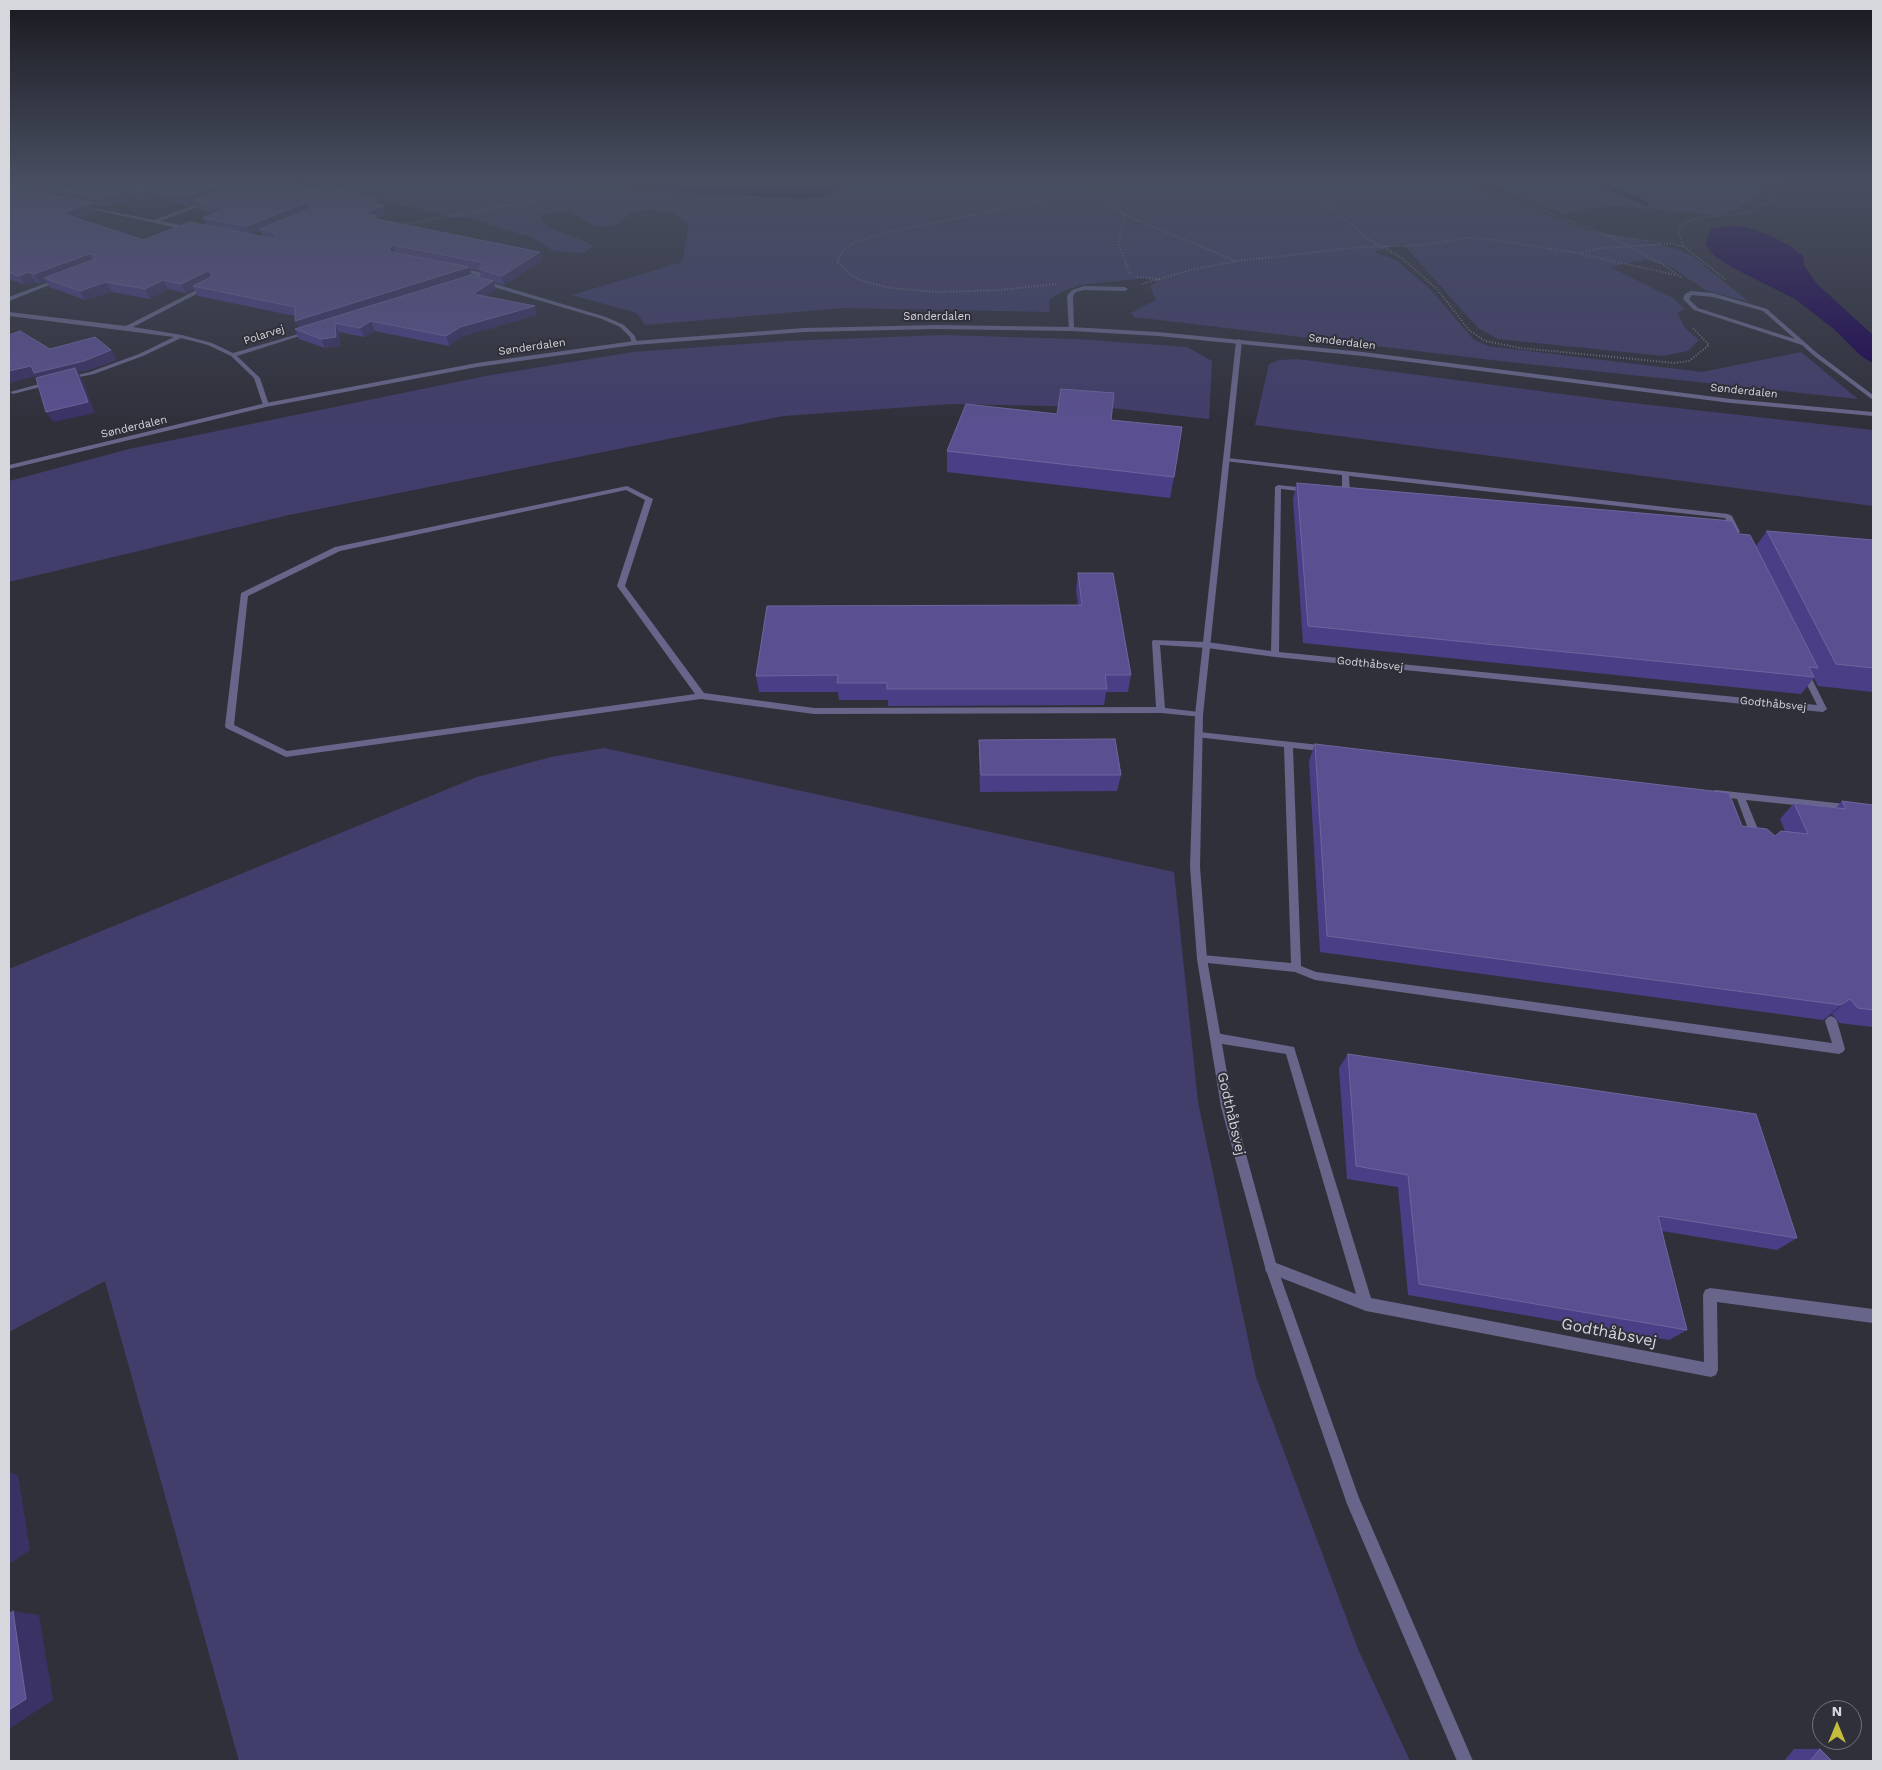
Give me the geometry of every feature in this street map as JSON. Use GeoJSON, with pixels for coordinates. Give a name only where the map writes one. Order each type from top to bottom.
{"type":"FeatureCollection","features":[{"type":"Feature","properties":{"kind":"street"},"geometry":{"type":"LineString","coordinates":[[452,269],[480,274],[474,280],[467,282]]}},
{"type":"Feature","properties":{"kind":"street"},"geometry":{"type":"LineString","coordinates":[[9,298],[62,279]]}},
{"type":"Feature","properties":{"kind":"street"},"geometry":{"type":"LineString","coordinates":[[474,280],[604,318],[622,326],[633,337],[634,343]]}},
{"type":"Feature","properties":{"kind":"street"},"geometry":{"type":"LineString","coordinates":[[127,328],[212,284]]}},
{"type":"Feature","properties":{"kind":"street"},"geometry":{"type":"LineString","coordinates":[[1071,329],[1070,296],[1074,291],[1084,288],[1124,290]]}},
{"type":"Feature","properties":{"kind":"street"},"geometry":{"type":"LineString","coordinates":[[1804,344],[1696,309],[1686,299],[1687,295],[1701,293],[1765,310],[1804,344],[1873,398]]}},
{"type":"Feature","properties":{"kind":"street","name":"Polarvej"},"geometry":{"type":"LineString","coordinates":[[9,314],[127,328],[180,336],[210,344],[232,355],[257,378],[266,405]]}},
{"type":"Feature","properties":{"kind":"street","name":"Sønderdalen"},"geometry":{"type":"LineString","coordinates":[[9,467],[266,405],[477,365],[634,343],[804,330],[936,327],[1071,329],[1239,341],[1731,401],[1873,414]]}},
{"type":"Feature","properties":{"kind":"street","name":"Polarvej"},"geometry":{"type":"LineString","coordinates":[[232,355],[314,329]]}},
{"type":"Feature","properties":{"kind":"street"},"geometry":{"type":"LineString","coordinates":[[13,392],[92,373],[140,355],[180,336]]}},
{"type":"Feature","properties":{"kind":"street","name":"Godthåbsvej"},"geometry":{"type":"LineString","coordinates":[[1239,341],[1208,645],[1199,715],[1195,867],[1202,959],[1227,1107],[1271,1267],[1352,1499],[1465,1761]]}},
{"type":"Feature","properties":{"kind":"street"},"geometry":{"type":"LineString","coordinates":[[1227,460],[1728,516],[1741,542]]}},
{"type":"Feature","properties":{"kind":"street"},"geometry":{"type":"LineString","coordinates":[[1327,491],[1346,493],[1345,473]]}},
{"type":"Feature","properties":{"kind":"street"},"geometry":{"type":"LineString","coordinates":[[1274,654],[1278,487],[1317,490]]}},
{"type":"Feature","properties":{"kind":"street"},"geometry":{"type":"LineString","coordinates":[[701,696],[621,586],[649,499],[627,488],[338,549],[244,596],[229,726],[286,754],[701,696],[814,711],[1162,710],[1199,715]]}},
{"type":"Feature","properties":{"kind":"street","name":"Godthåbsvej"},"geometry":{"type":"LineString","coordinates":[[1162,710],[1156,642],[1208,645],[1274,654],[1823,709],[1801,665]]}},
{"type":"Feature","properties":{"kind":"street"},"geometry":{"type":"LineString","coordinates":[[1199,735],[1337,750]]}},
{"type":"Feature","properties":{"kind":"street"},"geometry":{"type":"LineString","coordinates":[[1288,745],[1296,968]]}},
{"type":"Feature","properties":{"kind":"street"},"geometry":{"type":"LineString","coordinates":[[1710,792],[1873,810]]}},
{"type":"Feature","properties":{"kind":"street"},"geometry":{"type":"LineString","coordinates":[[1740,796],[1760,846]]}},
{"type":"Feature","properties":{"kind":"street"},"geometry":{"type":"LineString","coordinates":[[1202,959],[1296,968],[1315,976],[1839,1049],[1830,1021]]}},
{"type":"Feature","properties":{"kind":"street"},"geometry":{"type":"LineString","coordinates":[[1216,1038],[1290,1050],[1366,1304]]}},
{"type":"Feature","properties":{"kind":"street","name":"Godthåbsvej"},"geometry":{"type":"LineString","coordinates":[[1271,1267],[1366,1304],[1711,1370],[1710,1295],[1873,1316]]}},
{"type":"Feature","properties":{"kind":"path"},"geometry":{"type":"LineString","coordinates":[[838,262],[852,276],[862,281],[891,288],[937,292],[1000,290],[1056,284]]}},
{"type":"Feature","properties":{"kind":"path"},"geometry":{"type":"LineString","coordinates":[[1125,262],[1131,276],[1159,279]]}},
{"type":"Feature","properties":{"kind":"path"},"geometry":{"type":"LineString","coordinates":[[1124,290],[1190,270],[1234,262]]}},
{"type":"Feature","properties":{"kind":"path"},"geometry":{"type":"LineString","coordinates":[[1406,262],[1438,290],[1469,330],[1485,341],[1496,344],[1675,363],[1689,361],[1709,345],[1689,324],[1696,309]]}},
{"type":"Feature","properties":{"kind":"path"},"geometry":{"type":"LineString","coordinates":[[1615,262],[1679,276]]}},
{"type":"Feature","properties":{"kind":"path"},"geometry":{"type":"LineString","coordinates":[[1656,262],[1701,293]]}},
{"type":"Feature","properties":{"kind":"path"},"geometry":{"type":"LineString","coordinates":[[1703,262],[1728,281]]}},
{"type":"Feature","properties":{"kind":"shaded area"},"geometry":{"type":"Polygon","coordinates":[[[682,262],[1398,262],[1431,290],[1473,339],[1488,346],[1702,372],[1801,352],[1858,399],[1509,362],[1134,317],[1131,313],[1156,300],[1150,286],[1157,282],[1145,278],[1080,285],[1061,292],[1049,300],[1050,312],[843,308],[645,325],[637,313],[572,295],[682,262]]]}},
{"type":"Feature","properties":{"kind":"shaded area"},"geometry":{"type":"Polygon","coordinates":[[[1419,262],[1637,262],[1610,267],[1673,298],[1685,309],[1677,313],[1685,328],[1699,340],[1688,351],[1663,356],[1498,339],[1478,328],[1419,262]]]}},
{"type":"Feature","properties":{"kind":"shaded area"},"geometry":{"type":"Polygon","coordinates":[[[1652,262],[1699,262],[1749,302],[1705,290],[1670,266],[1652,262]]]}},
{"type":"Feature","properties":{"kind":"shaded area"},"geometry":{"type":"Polygon","coordinates":[[[1723,262],[1804,262],[1816,283],[1873,335],[1873,363],[1861,356],[1835,330],[1795,299],[1723,262]]]}},
{"type":"Feature","properties":{"kind":"shaded area"},"geometry":{"type":"Polygon","coordinates":[[[943,335],[1076,339],[1187,347],[1212,361],[1209,419],[1103,407],[951,404],[783,416],[289,515],[9,582],[9,481],[129,449],[491,375],[633,352],[786,341],[943,335]]]}},
{"type":"Feature","properties":{"kind":"shaded area"},"geometry":{"type":"Polygon","coordinates":[[[1297,359],[1615,401],[1873,430],[1873,506],[1255,425],[1269,364],[1279,360],[1297,359]]]}},
{"type":"Feature","properties":{"kind":"shaded area"},"geometry":{"type":"Polygon","coordinates":[[[604,748],[1174,872],[1198,1102],[1256,1377],[1358,1649],[1410,1761],[239,1761],[105,1281],[9,1332],[9,969],[477,777],[551,757],[604,748]]]}},
{"type":"Feature","properties":{"kind":"building"},"geometry":{"type":"Polygon","coordinates":[[[9,262],[68,262],[34,274],[29,272],[19,276],[9,272],[9,262]]]}},
{"type":"Feature","properties":{"kind":"building"},"geometry":{"type":"Polygon","coordinates":[[[88,262],[441,262],[469,267],[295,321],[295,307],[193,286],[211,277],[212,274],[208,271],[181,284],[163,280],[145,289],[106,282],[80,291],[44,278],[88,262]]]}},
{"type":"Feature","properties":{"kind":"building"},"geometry":{"type":"Polygon","coordinates":[[[478,262],[525,262],[502,276],[479,269],[482,265],[478,262]]]}},
{"type":"Feature","properties":{"kind":"building"},"geometry":{"type":"Polygon","coordinates":[[[471,275],[493,281],[473,294],[535,306],[460,327],[446,336],[371,321],[360,328],[335,323],[336,337],[321,339],[295,329],[471,275]]]}},
{"type":"Feature","properties":{"kind":"building"},"geometry":{"type":"Polygon","coordinates":[[[20,331],[50,349],[95,337],[111,350],[84,361],[34,373],[31,366],[9,371],[9,335],[20,331]]]}},
{"type":"Feature","properties":{"kind":"building"},"geometry":{"type":"Polygon","coordinates":[[[75,368],[88,402],[46,412],[36,378],[75,368]]]}},
{"type":"Feature","properties":{"kind":"building"},"geometry":{"type":"Polygon","coordinates":[[[1061,389],[1114,393],[1111,420],[1182,427],[1174,477],[947,451],[966,404],[1057,414],[1061,389]]]}},
{"type":"Feature","properties":{"kind":"building"},"geometry":{"type":"Polygon","coordinates":[[[1297,483],[1732,521],[1739,534],[1750,535],[1818,668],[1809,667],[1814,677],[1308,626],[1297,483]]]}},
{"type":"Feature","properties":{"kind":"building"},"geometry":{"type":"Polygon","coordinates":[[[1767,531],[1873,540],[1873,668],[1836,664],[1767,531]]]}},
{"type":"Feature","properties":{"kind":"building"},"geometry":{"type":"Polygon","coordinates":[[[1078,573],[1113,573],[1131,675],[1105,675],[1107,689],[887,689],[887,683],[837,683],[838,675],[756,676],[767,606],[1082,605],[1078,573]]]}},
{"type":"Feature","properties":{"kind":"building"},"geometry":{"type":"Polygon","coordinates":[[[1115,739],[1121,775],[981,775],[979,740],[1115,739]]]}},
{"type":"Feature","properties":{"kind":"building"},"geometry":{"type":"Polygon","coordinates":[[[1315,744],[1729,793],[1742,826],[1767,829],[1775,836],[1781,831],[1808,834],[1794,803],[1846,809],[1842,801],[1873,805],[1873,1010],[1858,1008],[1850,999],[1841,1005],[1327,936],[1315,744]]]}},
{"type":"Feature","properties":{"kind":"building"},"geometry":{"type":"Polygon","coordinates":[[[1348,1054],[1756,1114],[1797,1238],[1658,1216],[1687,1330],[1419,1284],[1408,1175],[1356,1166],[1348,1054]]]}},
{"type":"Feature","properties":{"kind":"building"},"geometry":{"type":"Polygon","coordinates":[[[13,1611],[26,1699],[9,1710],[9,1614],[13,1611]]]}},
{"type":"Feature","properties":{"kind":"building"},"geometry":{"type":"Polygon","coordinates":[[[1821,1750],[1832,1761],[1810,1761],[1821,1750]]]}}]}
